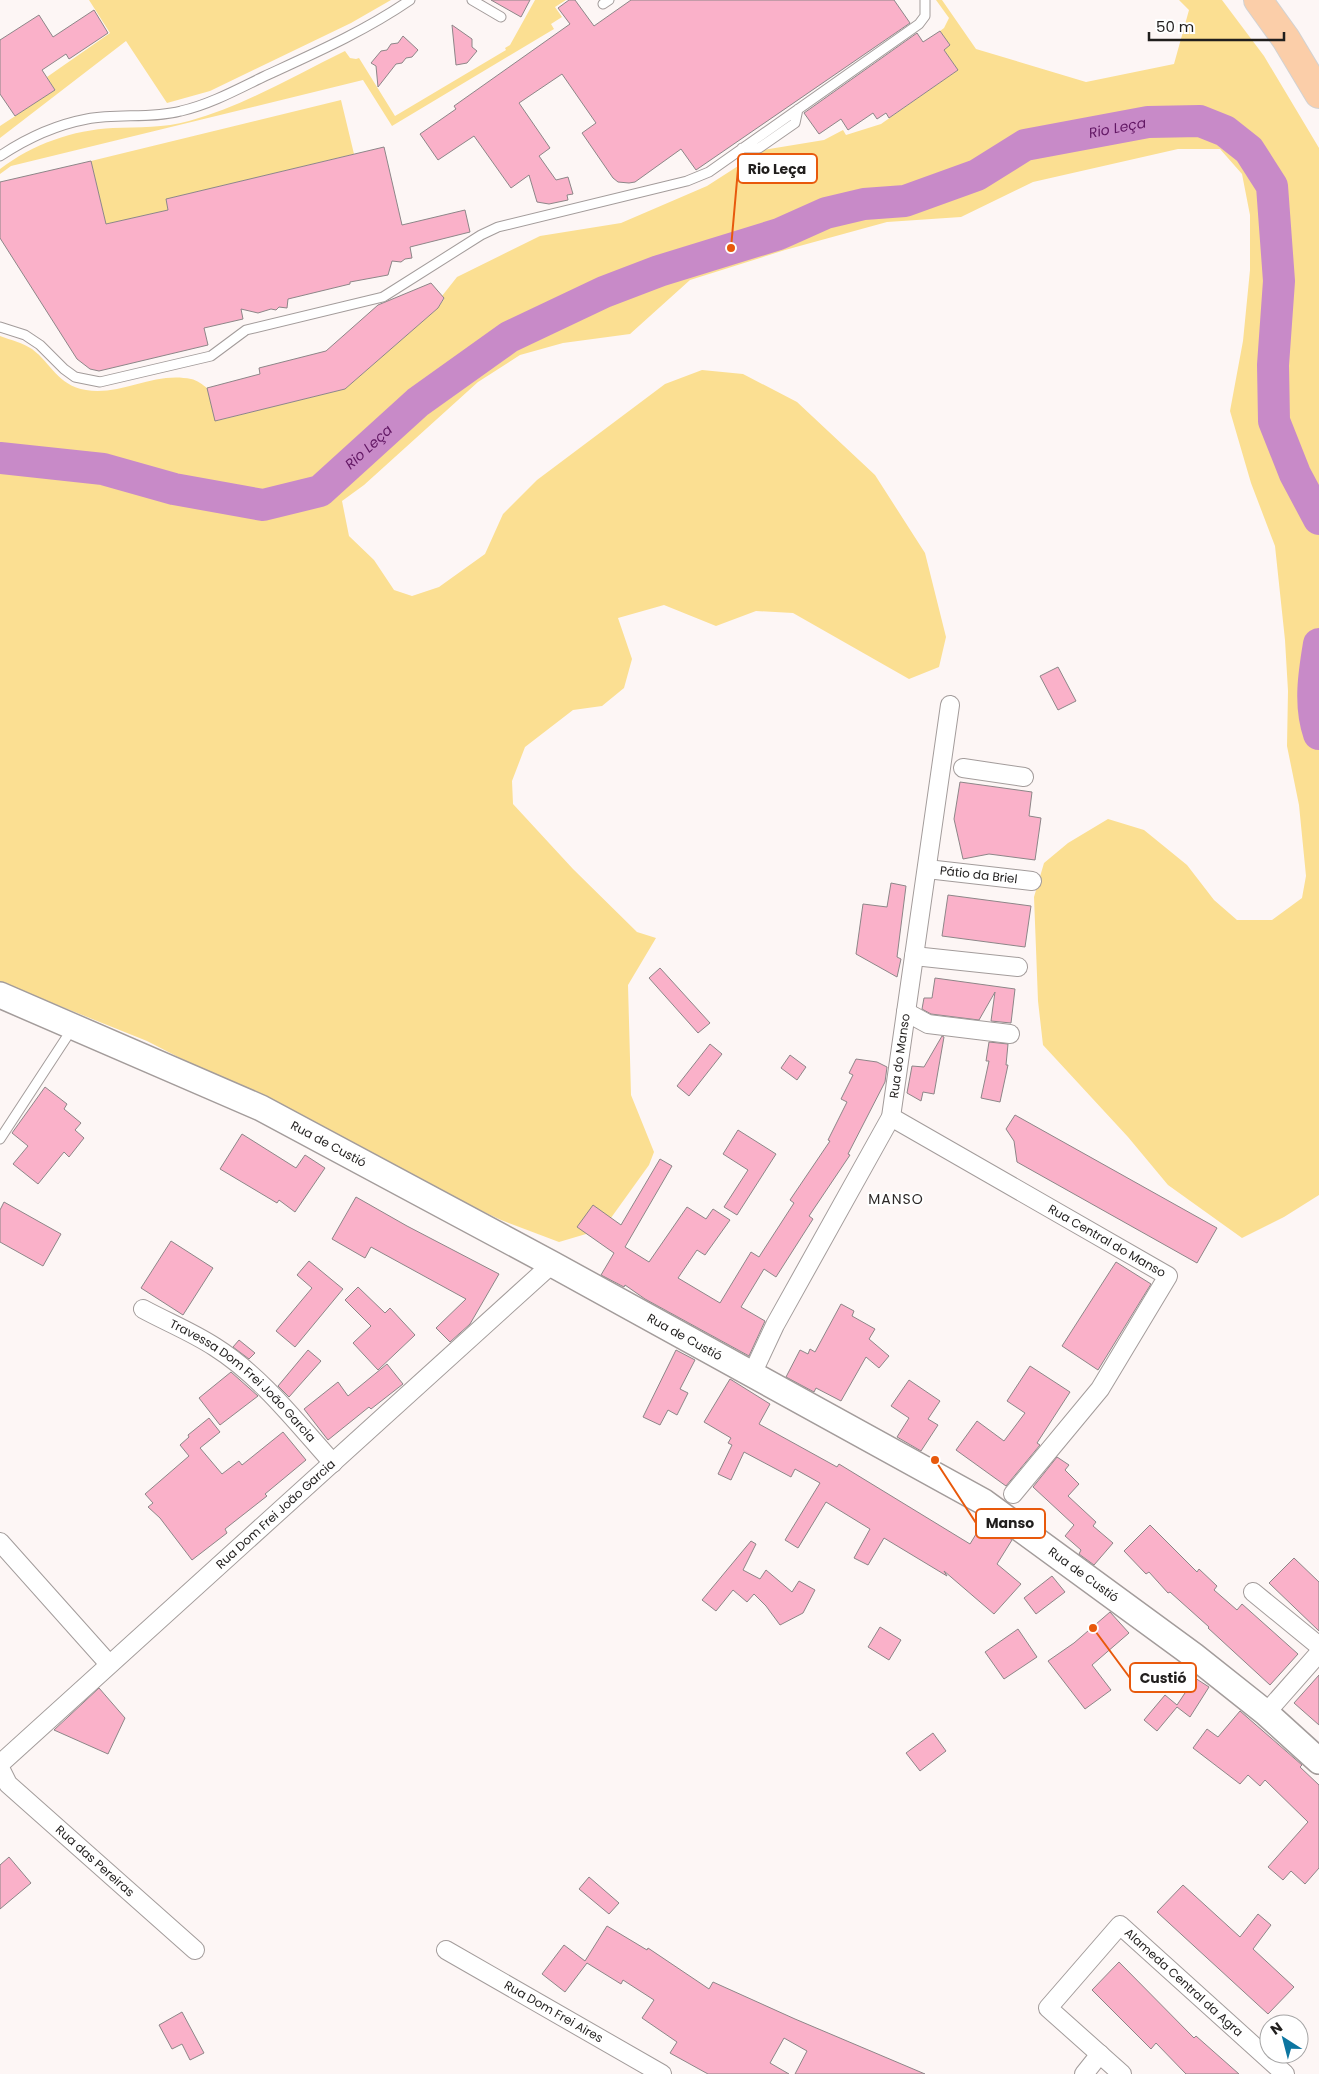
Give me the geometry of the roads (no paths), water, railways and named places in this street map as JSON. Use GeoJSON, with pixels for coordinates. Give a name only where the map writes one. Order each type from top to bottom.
{"type":"FeatureCollection","features":[{"type":"Feature","properties":{"kind":"main road"},"geometry":{"type":"LineString","coordinates":[[1258,0],[1286,39],[1319,94]]}},
{"type":"Feature","properties":{"kind":"main road","name":"Rua de Custió"},"geometry":{"type":"LineString","coordinates":[[0,995],[260,1108],[552,1264],[984,1502],[1193,1655],[1266,1713],[1319,1761]]}},
{"type":"Feature","properties":{"kind":"street","name":"Rua do Manso"},"geometry":{"type":"LineString","coordinates":[[752,1374],[775,1324],[891,1117],[927,869],[951,768],[950,705]]}},
{"type":"Feature","properties":{"kind":"street"},"geometry":{"type":"LineString","coordinates":[[951,768],[1024,777]]}},
{"type":"Feature","properties":{"kind":"street","name":"Pátio da Briel"},"geometry":{"type":"LineString","coordinates":[[927,869],[1032,881]]}},
{"type":"Feature","properties":{"kind":"street"},"geometry":{"type":"LineString","coordinates":[[914,956],[1018,967]]}},
{"type":"Feature","properties":{"kind":"street"},"geometry":{"type":"LineString","coordinates":[[906,1012],[928,1024],[1010,1034]]}},
{"type":"Feature","properties":{"kind":"street","name":"Rua Central do Manso"},"geometry":{"type":"LineString","coordinates":[[891,1117],[1168,1276],[1100,1388],[1013,1494]]}},
{"type":"Feature","properties":{"kind":"street","name":"Rua Dom Frei João Garcia"},"geometry":{"type":"LineString","coordinates":[[0,1766],[109,1664],[552,1264]]}},
{"type":"Feature","properties":{"kind":"street","name":"Travessa Dom Frei João Garcia"},"geometry":{"type":"LineString","coordinates":[[143,1309],[215,1346],[243,1368],[333,1463]]}},
{"type":"Feature","properties":{"kind":"street"},"geometry":{"type":"LineString","coordinates":[[0,1542],[109,1664]]}},
{"type":"Feature","properties":{"kind":"street"},"geometry":{"type":"LineString","coordinates":[[1253,1592],[1319,1646]]}},
{"type":"Feature","properties":{"kind":"street"},"geometry":{"type":"LineString","coordinates":[[1266,1713],[1319,1653]]}},
{"type":"Feature","properties":{"kind":"street","name":"Rua das Pereiras"},"geometry":{"type":"LineString","coordinates":[[0,1766],[8,1784],[195,1950]]}},
{"type":"Feature","properties":{"kind":"street","name":"Alameda Central da Agra"},"geometry":{"type":"LineString","coordinates":[[1100,2054],[1048,2008],[1120,1925],[1285,2074]]}},
{"type":"Feature","properties":{"kind":"street","name":"Rua Dom Frei Aires"},"geometry":{"type":"LineString","coordinates":[[446,1950],[662,2074]]}},
{"type":"Feature","properties":{"kind":"street"},"geometry":{"type":"LineString","coordinates":[[1084,2074],[1100,2054],[1122,2074]]}},
{"type":"Feature","properties":{"kind":"lane"},"geometry":{"type":"LineString","coordinates":[[0,156],[40,132],[87,119],[151,116],[182,111],[211,101],[339,42],[386,17],[410,0]]}},
{"type":"Feature","properties":{"kind":"lane"},"geometry":{"type":"LineString","coordinates":[[472,0],[501,17]]}},
{"type":"Feature","properties":{"kind":"lane"},"geometry":{"type":"LineString","coordinates":[[0,327],[25,335],[40,345],[75,378],[100,382],[211,356],[246,330],[383,297],[481,235],[498,227],[688,181],[709,172],[919,24],[925,16],[927,8],[925,0]]}},
{"type":"Feature","properties":{"kind":"lane"},"geometry":{"type":"LineString","coordinates":[[0,1139],[73,1027]]}},
{"type":"Feature","properties":{"kind":"waterway","name":"Rio Leça"},"geometry":{"type":"LineString","coordinates":[[0,458],[103,469],[174,489],[263,505],[320,491],[418,402],[509,337],[604,292],[659,271],[779,234],[826,213],[864,204],[905,201],[977,175],[1025,145],[1148,122],[1200,121],[1225,131],[1249,150],[1272,186],[1279,281],[1273,365],[1274,421],[1295,474],[1319,519]]}},
{"type":"Feature","properties":{"kind":"waterway","name":"Rio Leça"},"geometry":{"type":"LineString","coordinates":[[1319,644],[1313,701],[1319,734]]}},
{"type":"Feature","properties":{"kind":"place","name":"Rio Leça"},"geometry":{"type":"Point","coordinates":[731,248]}},
{"type":"Feature","properties":{"kind":"place","name":"Manso"},"geometry":{"type":"Point","coordinates":[935,1460]}},
{"type":"Feature","properties":{"kind":"place","name":"Custió"},"geometry":{"type":"Point","coordinates":[1093,1628]}},
{"type":"Feature","properties":{"kind":"district","name":"MANSO"},"geometry":{"type":"Point","coordinates":[896,1199]}}]}
